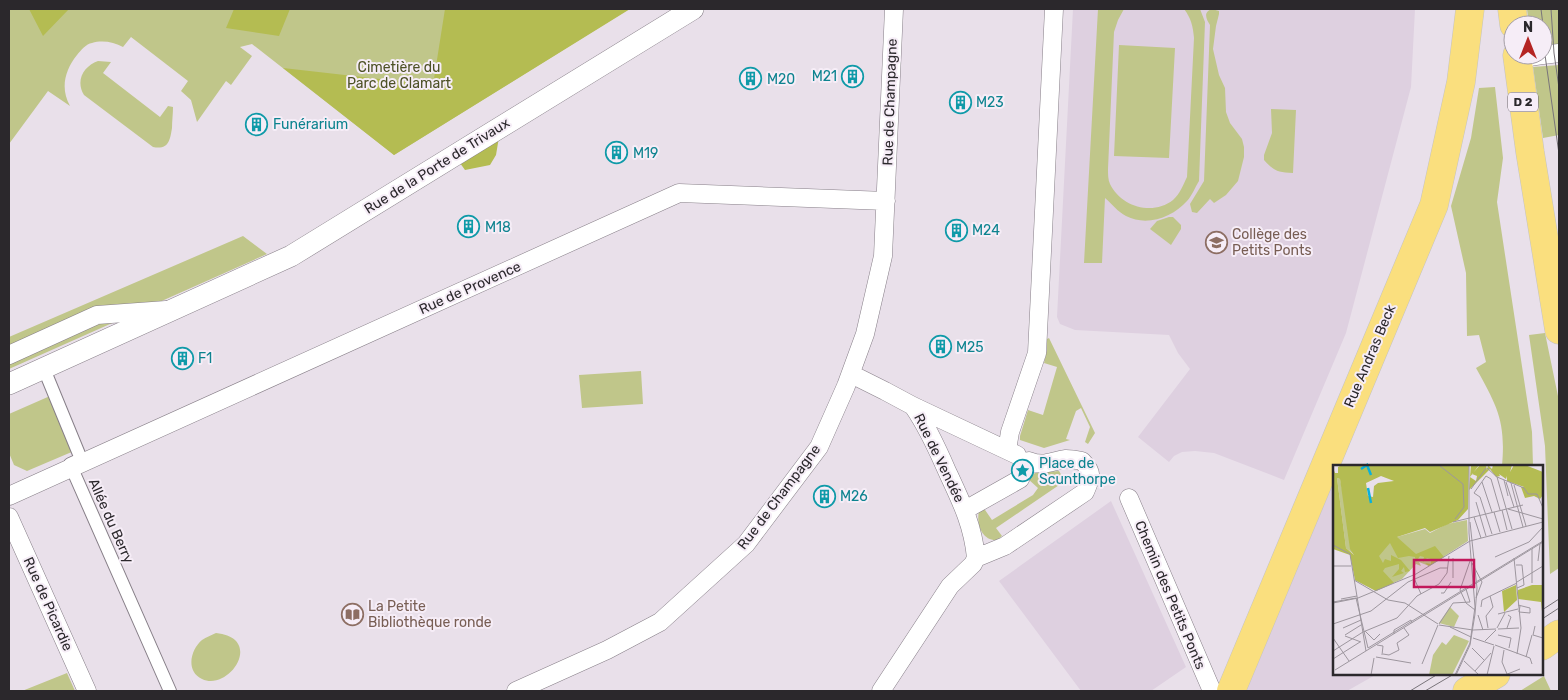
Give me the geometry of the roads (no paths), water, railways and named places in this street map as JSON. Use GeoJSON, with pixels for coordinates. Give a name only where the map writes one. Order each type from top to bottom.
{"type":"FeatureCollection","features":[{"type":"Feature","properties":{"kind":"main road","name":"Rue Andras Beck"},"geometry":{"type":"LineString","coordinates":[[1231,691],[1434,205],[1462,82],[1470,9]]}},
{"type":"Feature","properties":{"kind":"main road","name":"D 2"},"geometry":{"type":"LineString","coordinates":[[1530,65],[1538,202],[1559,330]]}},
{"type":"Feature","properties":{"kind":"main road"},"geometry":{"type":"LineString","coordinates":[[1543,645],[1559,634]]}},
{"type":"Feature","properties":{"kind":"main road"},"geometry":{"type":"LineString","coordinates":[[1467,691],[1494,675]]}},
{"type":"Feature","properties":{"kind":"street","name":"Rue de la Porte de Trivaux"},"geometry":{"type":"LineString","coordinates":[[9,384],[296,253],[693,9]]}},
{"type":"Feature","properties":{"kind":"street","name":"Rue de Champagne"},"geometry":{"type":"LineString","coordinates":[[516,691],[607,650],[660,622],[746,544],[819,447],[865,334],[883,256],[894,9]]}},
{"type":"Feature","properties":{"kind":"street"},"geometry":{"type":"LineString","coordinates":[[1007,450],[1010,432],[1037,352],[1054,9]]}},
{"type":"Feature","properties":{"kind":"street","name":"Rue de Provence"},"geometry":{"type":"LineString","coordinates":[[9,496],[679,193],[886,201]]}},
{"type":"Feature","properties":{"kind":"street","name":"Rue de la Porte de Trivaux"},"geometry":{"type":"LineString","coordinates":[[9,355],[97,315],[174,310]]}},
{"type":"Feature","properties":{"kind":"street","name":"Allée du Berry"},"geometry":{"type":"LineString","coordinates":[[44,369],[81,459],[70,464],[170,691]]}},
{"type":"Feature","properties":{"kind":"street","name":"Rue de Vendée"},"geometry":{"type":"LineString","coordinates":[[850,374],[1029,461]]}},
{"type":"Feature","properties":{"kind":"street","name":"Rue de Vendée"},"geometry":{"type":"LineString","coordinates":[[913,406],[925,424],[965,510]]}},
{"type":"Feature","properties":{"kind":"street"},"geometry":{"type":"LineString","coordinates":[[881,691],[950,586],[973,564],[976,558],[974,538],[965,510],[1020,479],[1029,461],[1036,464],[1049,464],[1067,459],[1082,461],[1089,468],[1091,478],[1085,492],[1005,546],[976,558]]}},
{"type":"Feature","properties":{"kind":"street","name":"Chemin des Petits Ponts"},"geometry":{"type":"LineString","coordinates":[[1129,498],[1212,691]]}},
{"type":"Feature","properties":{"kind":"street","name":"Rue de Picardie"},"geometry":{"type":"LineString","coordinates":[[9,517],[87,691]]}},
{"type":"Feature","properties":{"kind":"tram line"},"geometry":{"type":"LineString","coordinates":[[1541,9],[1542,15]]}},
{"type":"Feature","properties":{"kind":"tram line"},"geometry":{"type":"LineString","coordinates":[[1551,9],[1559,88]]}},
{"type":"Feature","properties":{"kind":"tram line"},"geometry":{"type":"LineString","coordinates":[[1546,65],[1559,154]]}},
{"type":"Feature","properties":{"kind":"tram line"},"geometry":{"type":"LineString","coordinates":[[1543,609],[1559,599]]}},
{"type":"Feature","properties":{"kind":"tram line"},"geometry":{"type":"LineString","coordinates":[[1543,618],[1559,608]]}},
{"type":"Feature","properties":{"kind":"tram line"},"geometry":{"type":"LineString","coordinates":[[1410,691],[1436,675]]}},
{"type":"Feature","properties":{"kind":"tram line"},"geometry":{"type":"LineString","coordinates":[[1425,691],[1452,675]]}},
{"type":"Feature","properties":{"kind":"place","name":"M21"},"geometry":{"type":"Point","coordinates":[853,76]}},
{"type":"Feature","properties":{"kind":"place","name":"M20"},"geometry":{"type":"Point","coordinates":[751,79]}},
{"type":"Feature","properties":{"kind":"place","name":"M23"},"geometry":{"type":"Point","coordinates":[960,102]}},
{"type":"Feature","properties":{"kind":"place","name":"Funérarium"},"geometry":{"type":"Point","coordinates":[257,124]}},
{"type":"Feature","properties":{"kind":"place","name":"M19"},"geometry":{"type":"Point","coordinates":[617,153]}},
{"type":"Feature","properties":{"kind":"place","name":"M18"},"geometry":{"type":"Point","coordinates":[469,227]}},
{"type":"Feature","properties":{"kind":"place","name":"M24"},"geometry":{"type":"Point","coordinates":[956,230]}},
{"type":"Feature","properties":{"kind":"place","name":"Collège des Petits Ponts"},"geometry":{"type":"Point","coordinates":[1216,242]}},
{"type":"Feature","properties":{"kind":"place","name":"M25"},"geometry":{"type":"Point","coordinates":[940,347]}},
{"type":"Feature","properties":{"kind":"place","name":"F1"},"geometry":{"type":"Point","coordinates":[182,358]}},
{"type":"Feature","properties":{"kind":"place","name":"Place de Scunthorpe"},"geometry":{"type":"Point","coordinates":[1023,471]}},
{"type":"Feature","properties":{"kind":"place","name":"M26"},"geometry":{"type":"Point","coordinates":[824,496]}},
{"type":"Feature","properties":{"kind":"place","name":"La Petite Bibliothèque ronde"},"geometry":{"type":"Point","coordinates":[352,614]}},
{"type":"Feature","properties":{"kind":"park label","name":"Cimetière du Parc de Clamart"},"geometry":{"type":"Point","coordinates":[399,76]}}]}
